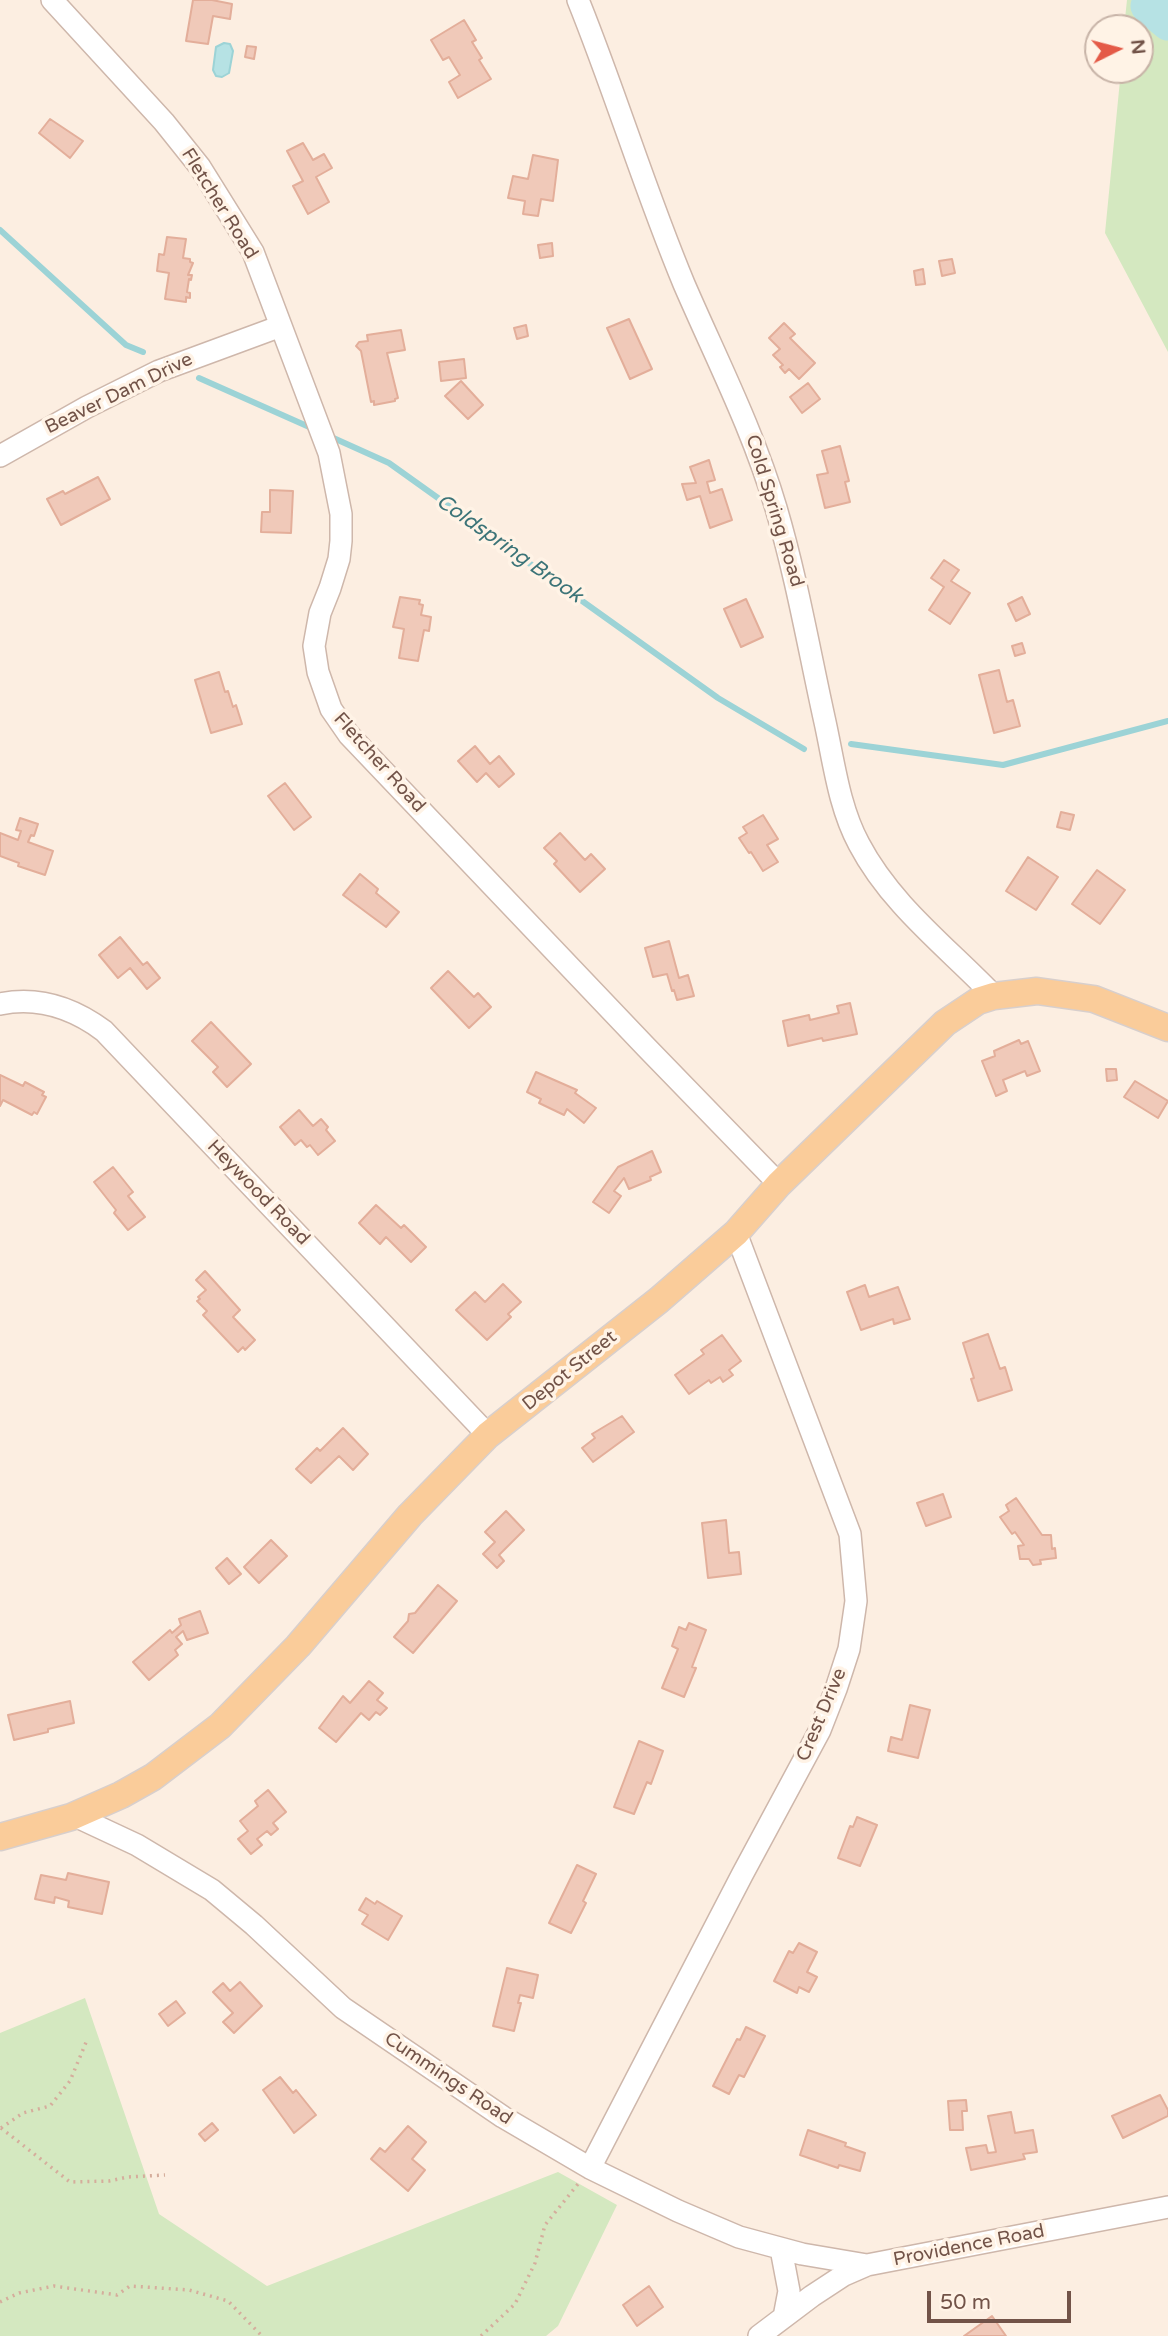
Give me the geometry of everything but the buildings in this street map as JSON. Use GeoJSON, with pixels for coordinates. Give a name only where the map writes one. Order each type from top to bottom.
{"type":"FeatureCollection","features":[{"type":"Feature","properties":{"kind":"main road","name":"Depot Street"},"geometry":{"type":"LineString","coordinates":[[0,1837],[71,1817],[153,1777],[220,1726],[298,1646],[410,1515],[488,1435],[659,1300],[736,1233],[779,1184],[945,1023],[978,1001],[993,996],[1037,991],[1094,999],[1168,1028]]}},
{"type":"Feature","properties":{"kind":"street","name":"Cold Spring Road"},"geometry":{"type":"LineString","coordinates":[[578,0],[652,203],[760,457],[790,558],[834,765],[849,821],[874,870],[906,909],[931,937],[993,996]]}},
{"type":"Feature","properties":{"kind":"street","name":"Fletcher Road"},"geometry":{"type":"LineString","coordinates":[[63,4],[200,167],[253,252],[329,453],[341,514],[339,559],[320,613],[314,646],[318,672],[331,709],[349,735],[779,1184]]}},
{"type":"Feature","properties":{"kind":"street","name":"Beaver Dam Drive"},"geometry":{"type":"LineString","coordinates":[[0,456],[87,407],[159,371],[281,326]]}},
{"type":"Feature","properties":{"kind":"street","name":"Heywood Road"},"geometry":{"type":"LineString","coordinates":[[0,1004],[18,1000],[53,1004],[88,1019],[104,1031],[488,1435]]}},
{"type":"Feature","properties":{"kind":"street","name":"Crest Drive"},"geometry":{"type":"LineString","coordinates":[[590,2168],[741,1875],[820,1730],[849,1649],[856,1601],[850,1534],[736,1233]]}},
{"type":"Feature","properties":{"kind":"street","name":"Cummings Road"},"geometry":{"type":"LineString","coordinates":[[71,1817],[75,1816],[137,1845],[212,1890],[254,1924],[344,2008],[503,2117],[590,2168],[739,2237],[781,2249],[867,2265]]}},
{"type":"Feature","properties":{"kind":"street","name":"Providence Road"},"geometry":{"type":"LineString","coordinates":[[759,2336],[844,2275],[867,2265],[1168,2207]]}},
{"type":"Feature","properties":{"kind":"street"},"geometry":{"type":"LineString","coordinates":[[781,2249],[789,2291],[785,2317]]}},
{"type":"Feature","properties":{"kind":"path"},"geometry":{"type":"LineString","coordinates":[[87,2040],[70,2081],[50,2106],[23,2113],[0,2128],[70,2182],[110,2182],[128,2177],[165,2175]]}},
{"type":"Feature","properties":{"kind":"path"},"geometry":{"type":"LineString","coordinates":[[481,2336],[515,2304],[535,2263],[545,2225],[590,2168]]}},
{"type":"Feature","properties":{"kind":"path"},"geometry":{"type":"LineString","coordinates":[[0,2302],[19,2293],[54,2286],[117,2295],[130,2286],[189,2290],[228,2301],[262,2336]]}},
{"type":"Feature","properties":{"kind":"green space"},"geometry":{"type":"Polygon","coordinates":[[[1127,0],[1168,0],[1168,352],[1105,233],[1120,84],[1154,84],[1154,14],[1126,14],[1127,0]]]}},
{"type":"Feature","properties":{"kind":"green space"},"geometry":{"type":"Polygon","coordinates":[[[85,1998],[159,2214],[267,2286],[558,2172],[617,2205],[558,2326],[546,2336],[0,2336],[0,2033],[85,1998]]]}},
{"type":"Feature","properties":{"kind":"water"},"geometry":{"type":"Polygon","coordinates":[[[224,43],[230,44],[233,51],[229,73],[222,77],[216,76],[213,70],[216,47],[224,43]]]}},
{"type":"Feature","properties":{"kind":"waterway"},"geometry":{"type":"LineString","coordinates":[[1150,0],[1148,6],[1168,23]]}},
{"type":"Feature","properties":{"kind":"waterway","name":"Coldspring Brook"},"geometry":{"type":"LineString","coordinates":[[0,230],[126,345],[143,352]]}},
{"type":"Feature","properties":{"kind":"waterway","name":"Coldspring Brook"},"geometry":{"type":"LineString","coordinates":[[199,378],[316,430]]}},
{"type":"Feature","properties":{"kind":"waterway","name":"Coldspring Brook"},"geometry":{"type":"LineString","coordinates":[[329,436],[389,463],[718,698],[804,749]]}},
{"type":"Feature","properties":{"kind":"waterway","name":"Coldspring Brook"},"geometry":{"type":"LineString","coordinates":[[851,744],[1003,765],[1168,721]]}}]}
